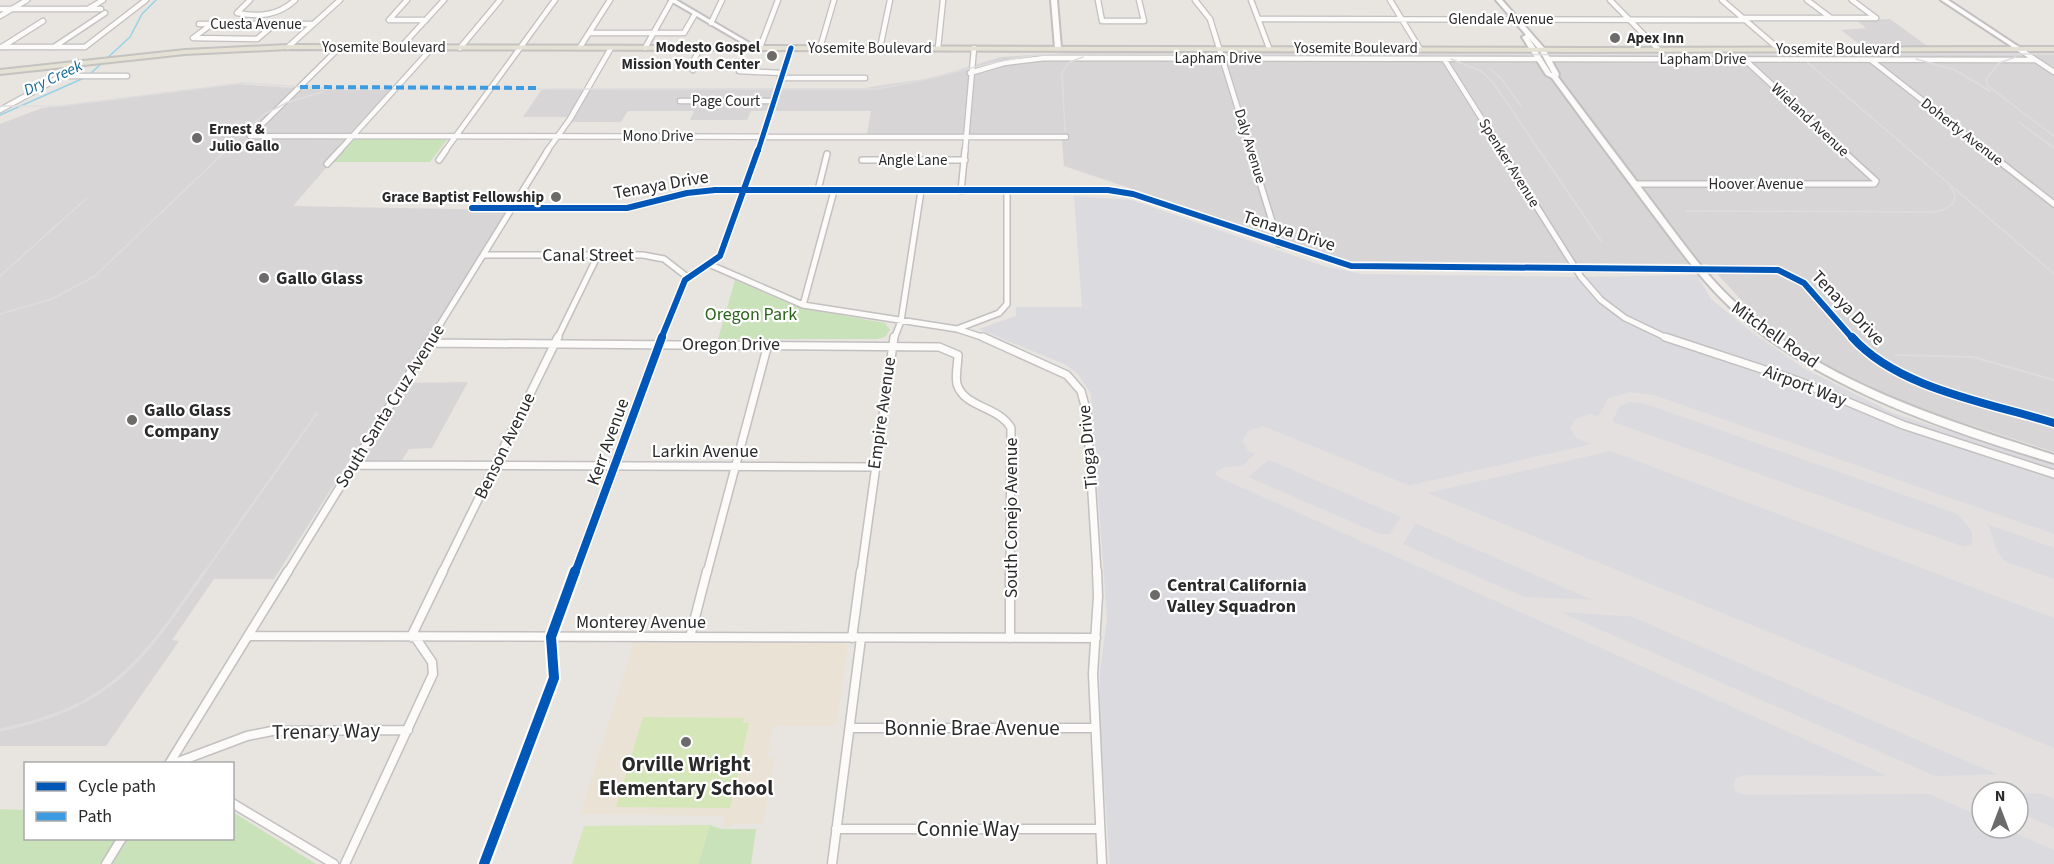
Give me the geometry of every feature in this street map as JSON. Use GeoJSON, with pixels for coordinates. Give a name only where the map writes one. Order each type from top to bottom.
{"type":"FeatureCollection","features":[{"type":"Feature","properties":{"kind":"main road"},"geometry":{"type":"LineString","coordinates":[[672,0],[755,48]]}},
{"type":"Feature","properties":{"kind":"main road"},"geometry":{"type":"LineString","coordinates":[[1054,0],[1058,48]]}},
{"type":"Feature","properties":{"kind":"main road"},"geometry":{"type":"LineString","coordinates":[[1499,0],[1528,36],[1525,37],[1538,49]]}},
{"type":"Feature","properties":{"kind":"main road"},"geometry":{"type":"LineString","coordinates":[[1944,0],[2019,49]]}},
{"type":"Feature","properties":{"kind":"main road"},"geometry":{"type":"LineString","coordinates":[[731,48],[743,42],[756,44],[763,40]]}},
{"type":"Feature","properties":{"kind":"main road","name":"Yosemite Boulevard"},"geometry":{"type":"LineString","coordinates":[[0,72],[220,49],[288,47],[2054,49]]}},
{"type":"Feature","properties":{"kind":"main road","name":"Mitchell Road"},"geometry":{"type":"LineString","coordinates":[[1538,49],[1539,59],[1548,74],[1554,77],[1722,298],[1764,331],[1852,385],[1945,423],[2054,459]]}},
{"type":"Feature","properties":{"kind":"main road","name":"Mitchell Road"},"geometry":{"type":"LineString","coordinates":[[1538,49],[1549,59],[1556,74],[1554,77]]}},
{"type":"Feature","properties":{"kind":"street"},"geometry":{"type":"LineString","coordinates":[[0,16],[27,0]]}},
{"type":"Feature","properties":{"kind":"street"},"geometry":{"type":"LineString","coordinates":[[88,9],[103,0]]}},
{"type":"Feature","properties":{"kind":"street"},"geometry":{"type":"LineString","coordinates":[[1,46],[86,47],[146,0]]}},
{"type":"Feature","properties":{"kind":"street"},"geometry":{"type":"LineString","coordinates":[[250,0],[237,13],[277,13],[286,10],[295,0]]}},
{"type":"Feature","properties":{"kind":"street"},"geometry":{"type":"LineString","coordinates":[[288,47],[340,0]]}},
{"type":"Feature","properties":{"kind":"street"},"geometry":{"type":"LineString","coordinates":[[407,0],[388,19],[426,20]]}},
{"type":"Feature","properties":{"kind":"street"},"geometry":{"type":"LineString","coordinates":[[400,48],[444,0]]}},
{"type":"Feature","properties":{"kind":"street"},"geometry":{"type":"LineString","coordinates":[[460,48],[500,0]]}},
{"type":"Feature","properties":{"kind":"street"},"geometry":{"type":"LineString","coordinates":[[440,159],[555,0]]}},
{"type":"Feature","properties":{"kind":"street"},"geometry":{"type":"LineString","coordinates":[[580,47],[610,0]]}},
{"type":"Feature","properties":{"kind":"street"},"geometry":{"type":"LineString","coordinates":[[645,48],[672,0]]}},
{"type":"Feature","properties":{"kind":"street"},"geometry":{"type":"LineString","coordinates":[[711,23],[722,0]]}},
{"type":"Feature","properties":{"kind":"street"},"geometry":{"type":"LineString","coordinates":[[755,48],[763,40],[778,0]]}},
{"type":"Feature","properties":{"kind":"street"},"geometry":{"type":"LineString","coordinates":[[820,48],[834,0]]}},
{"type":"Feature","properties":{"kind":"street"},"geometry":{"type":"LineString","coordinates":[[880,48],[890,0]]}},
{"type":"Feature","properties":{"kind":"street"},"geometry":{"type":"LineString","coordinates":[[938,48],[944,0]]}},
{"type":"Feature","properties":{"kind":"street"},"geometry":{"type":"LineString","coordinates":[[1098,0],[1102,21],[1144,21],[1139,0]]}},
{"type":"Feature","properties":{"kind":"street","name":"Daly Avenue"},"geometry":{"type":"LineString","coordinates":[[1195,0],[1210,19],[1279,244]]}},
{"type":"Feature","properties":{"kind":"street"},"geometry":{"type":"LineString","coordinates":[[1251,0],[1269,48]]}},
{"type":"Feature","properties":{"kind":"street"},"geometry":{"type":"LineString","coordinates":[[1390,0],[1420,49]]}},
{"type":"Feature","properties":{"kind":"street"},"geometry":{"type":"LineString","coordinates":[[1610,0],[1658,49]]}},
{"type":"Feature","properties":{"kind":"street"},"geometry":{"type":"LineString","coordinates":[[1722,0],[1779,49]]}},
{"type":"Feature","properties":{"kind":"street"},"geometry":{"type":"LineString","coordinates":[[1808,0],[1831,18]]}},
{"type":"Feature","properties":{"kind":"street","name":"Glendale Avenue"},"geometry":{"type":"LineString","coordinates":[[1258,19],[1876,18],[1852,0]]}},
{"type":"Feature","properties":{"kind":"street"},"geometry":{"type":"LineString","coordinates":[[0,9],[103,11],[54,46]]}},
{"type":"Feature","properties":{"kind":"street"},"geometry":{"type":"LineString","coordinates":[[589,33],[684,33],[694,14]]}},
{"type":"Feature","properties":{"kind":"street"},"geometry":{"type":"LineString","coordinates":[[1,46],[43,21]]}},
{"type":"Feature","properties":{"kind":"street","name":"Cuesta Avenue"},"geometry":{"type":"LineString","coordinates":[[199,24],[313,24]]}},
{"type":"Feature","properties":{"kind":"street"},"geometry":{"type":"LineString","coordinates":[[212,24],[193,38],[257,39],[275,24]]}},
{"type":"Feature","properties":{"kind":"street","name":"Mono Drive"},"geometry":{"type":"LineString","coordinates":[[340,47],[249,136],[1066,137]]}},
{"type":"Feature","properties":{"kind":"street"},"geometry":{"type":"LineString","coordinates":[[327,164],[432,48]]}},
{"type":"Feature","properties":{"kind":"street","name":"South Santa Cruz Avenue"},"geometry":{"type":"LineString","coordinates":[[175,762],[249,636],[556,136],[570,119],[611,48]]}},
{"type":"Feature","properties":{"kind":"street"},"geometry":{"type":"LineString","coordinates":[[693,70],[691,66],[700,48]]}},
{"type":"Feature","properties":{"kind":"street"},"geometry":{"type":"LineString","coordinates":[[686,276],[711,265],[720,256],[745,190],[791,48]]}},
{"type":"Feature","properties":{"kind":"street"},"geometry":{"type":"LineString","coordinates":[[961,191],[974,48]]}},
{"type":"Feature","properties":{"kind":"street"},"geometry":{"type":"LineString","coordinates":[[2019,49],[2054,72]]}},
{"type":"Feature","properties":{"kind":"street","name":"Lapham Drive"},"geometry":{"type":"LineString","coordinates":[[970,73],[1004,63],[1034,59],[1539,59]]}},
{"type":"Feature","properties":{"kind":"street","name":"Spenker Avenue"},"geometry":{"type":"LineString","coordinates":[[1444,59],[1574,267]]}},
{"type":"Feature","properties":{"kind":"street","name":"Lapham Drive"},"geometry":{"type":"LineString","coordinates":[[1549,59],[2036,60]]}},
{"type":"Feature","properties":{"kind":"street","name":"Wieland Avenue"},"geometry":{"type":"LineString","coordinates":[[1744,59],[1876,181]]}},
{"type":"Feature","properties":{"kind":"street","name":"Doherty Avenue"},"geometry":{"type":"LineString","coordinates":[[1871,60],[2054,204]]}},
{"type":"Feature","properties":{"kind":"street"},"geometry":{"type":"LineString","coordinates":[[0,110],[60,76],[69,66]]}},
{"type":"Feature","properties":{"kind":"street"},"geometry":{"type":"LineString","coordinates":[[739,71],[781,76],[866,78]]}},
{"type":"Feature","properties":{"kind":"street"},"geometry":{"type":"LineString","coordinates":[[60,76],[127,76]]}},
{"type":"Feature","properties":{"kind":"street","name":"Page Court"},"geometry":{"type":"LineString","coordinates":[[680,101],[773,102]]}},
{"type":"Feature","properties":{"kind":"street"},"geometry":{"type":"LineString","coordinates":[[818,190],[827,154]]}},
{"type":"Feature","properties":{"kind":"street","name":"Angle Lane"},"geometry":{"type":"LineString","coordinates":[[862,160],[964,160]]}},
{"type":"Feature","properties":{"kind":"street","name":"Hoover Avenue"},"geometry":{"type":"LineString","coordinates":[[1634,184],[1874,184],[1876,181]]}},
{"type":"Feature","properties":{"kind":"street"},"geometry":{"type":"LineString","coordinates":[[803,305],[834,190]]}},
{"type":"Feature","properties":{"kind":"street"},"geometry":{"type":"LineString","coordinates":[[957,330],[999,313],[1007,303],[1007,190]]}},
{"type":"Feature","properties":{"kind":"street","name":"Tenaya Drive"},"geometry":{"type":"LineString","coordinates":[[472,208],[627,208],[695,191],[1098,190],[1126,193],[1341,264],[1361,267],[1776,269],[1792,273],[1803,281],[1855,342],[1890,367],[1924,382],[2054,423]]}},
{"type":"Feature","properties":{"kind":"street","name":"Empire Avenue"},"geometry":{"type":"LineString","coordinates":[[832,864],[850,728],[875,467],[891,345],[901,321],[921,191]]}},
{"type":"Feature","properties":{"kind":"street","name":"Canal Street"},"geometry":{"type":"LineString","coordinates":[[483,255],[658,257],[686,276]]}},
{"type":"Feature","properties":{"kind":"street","name":"Benson Avenue"},"geometry":{"type":"LineString","coordinates":[[413,637],[598,255]]}},
{"type":"Feature","properties":{"kind":"street","name":"Tioga Drive"},"geometry":{"type":"LineString","coordinates":[[711,265],[803,305],[957,330],[995,341],[1055,367],[1073,381],[1082,394],[1088,424],[1098,596],[1093,674],[1102,864]]}},
{"type":"Feature","properties":{"kind":"street","name":"Airport Way"},"geometry":{"type":"LineString","coordinates":[[1574,267],[1592,291],[1610,307],[1664,336],[1797,381],[1896,422],[2054,474]]}},
{"type":"Feature","properties":{"kind":"street","name":"Kerr Avenue"},"geometry":{"type":"LineString","coordinates":[[484,864],[554,678],[550,637],[686,276]]}},
{"type":"Feature","properties":{"kind":"street","name":"Oregon Drive"},"geometry":{"type":"LineString","coordinates":[[429,343],[891,345],[939,347],[958,355]]}},
{"type":"Feature","properties":{"kind":"street"},"geometry":{"type":"LineString","coordinates":[[690,637],[768,344]]}},
{"type":"Feature","properties":{"kind":"street","name":"South Conejo Avenue"},"geometry":{"type":"LineString","coordinates":[[958,355],[957,381],[960,391],[971,401],[1002,414],[1011,428],[1010,638]]}},
{"type":"Feature","properties":{"kind":"street","name":"Larkin Avenue"},"geometry":{"type":"LineString","coordinates":[[354,465],[875,467]]}},
{"type":"Feature","properties":{"kind":"street","name":"Monterey Avenue"},"geometry":{"type":"LineString","coordinates":[[249,636],[1096,638]]}},
{"type":"Feature","properties":{"kind":"street"},"geometry":{"type":"LineString","coordinates":[[345,864],[431,681],[434,668],[413,637]]}},
{"type":"Feature","properties":{"kind":"street","name":"Bonnie Brae Avenue"},"geometry":{"type":"LineString","coordinates":[[850,728],[1095,728]]}},
{"type":"Feature","properties":{"kind":"street","name":"Trenary Way"},"geometry":{"type":"LineString","coordinates":[[175,762],[262,732],[408,730]]}},
{"type":"Feature","properties":{"kind":"street"},"geometry":{"type":"LineString","coordinates":[[234,804],[290,840],[334,864]]}},
{"type":"Feature","properties":{"kind":"street","name":"Connie Way"},"geometry":{"type":"LineString","coordinates":[[836,829],[1099,829]]}},
{"type":"Feature","properties":{"kind":"street"},"geometry":{"type":"LineString","coordinates":[[106,864],[121,840]]}},
{"type":"Feature","properties":{"kind":"shaded area"},"geometry":{"type":"Polygon","coordinates":[[[1890,19],[1930,48],[1863,47],[1841,30],[1866,28],[1856,20],[1890,19]]]}},
{"type":"Feature","properties":{"kind":"shaded area"},"geometry":{"type":"Polygon","coordinates":[[[1101,51],[2054,53],[2054,452],[1931,412],[1892,397],[1832,368],[1796,347],[1755,315],[1708,264],[1346,261],[1064,166],[1062,138],[867,134],[871,111],[751,111],[747,120],[690,120],[694,111],[628,111],[621,122],[568,122],[571,117],[523,117],[542,89],[864,88],[932,78],[1001,57],[1101,51]]]}},
{"type":"Feature","properties":{"kind":"shaded area"},"geometry":{"type":"Polygon","coordinates":[[[237,84],[327,90],[394,90],[293,206],[507,210],[401,383],[468,382],[432,448],[409,449],[402,460],[349,461],[274,579],[214,579],[172,640],[179,641],[106,746],[0,746],[0,124],[42,108],[237,84]]]}},
{"type":"Feature","properties":{"kind":"shaded area"},"geometry":{"type":"Polygon","coordinates":[[[1074,196],[1131,200],[1324,266],[1361,274],[1581,277],[1697,275],[1711,299],[1753,333],[1805,369],[1893,413],[2054,465],[2054,864],[1110,864],[1100,728],[1100,670],[1107,619],[1091,394],[1078,374],[1066,365],[979,329],[1016,316],[1016,307],[1082,307],[1074,196]]]}},
{"type":"Feature","properties":{"kind":"shaded area","name":"Orville Wright Elementary School"},"geometry":{"type":"Polygon","coordinates":[[[634,642],[844,643],[848,647],[836,726],[773,726],[767,758],[775,759],[763,824],[732,824],[731,827],[722,827],[724,816],[580,814],[634,642]]]}},
{"type":"Feature","properties":{"kind":"green space"},"geometry":{"type":"Polygon","coordinates":[[[356,137],[449,137],[430,162],[333,162],[356,137]]]}},
{"type":"Feature","properties":{"kind":"green space","name":"Oregon Park"},"geometry":{"type":"Polygon","coordinates":[[[735,280],[800,308],[885,323],[890,330],[885,337],[877,339],[718,339],[735,280]]]}},
{"type":"Feature","properties":{"kind":"green space"},"geometry":{"type":"Polygon","coordinates":[[[643,717],[744,718],[743,723],[749,723],[730,808],[616,807],[643,717]]]}},
{"type":"Feature","properties":{"kind":"green space"},"geometry":{"type":"Polygon","coordinates":[[[0,809],[24,810],[24,840],[234,840],[234,813],[316,864],[0,864],[0,809]]]}},
{"type":"Feature","properties":{"kind":"green space"},"geometry":{"type":"Polygon","coordinates":[[[710,825],[721,829],[756,829],[751,864],[698,864],[710,825]]]}},
{"type":"Feature","properties":{"kind":"green space"},"geometry":{"type":"Polygon","coordinates":[[[710,825],[698,864],[572,864],[584,826],[710,825]]]}},
{"type":"Feature","properties":{"kind":"waterway","name":"Dry Creek"},"geometry":{"type":"LineString","coordinates":[[89,75],[130,37],[142,14],[156,0]]}},
{"type":"Feature","properties":{"kind":"waterway","name":"Dry Creek"},"geometry":{"type":"LineString","coordinates":[[0,115],[84,78]]}},
{"type":"Feature","properties":{"kind":"taxiway"},"geometry":{"type":"LineString","coordinates":[[1599,431],[1614,402],[1630,397],[1648,399],[2054,541]]}},
{"type":"Feature","properties":{"kind":"taxiway"},"geometry":{"type":"LineString","coordinates":[[1378,541],[1395,541],[1412,514],[1430,511],[1414,499],[1413,494],[1417,489],[1627,442]]}},
{"type":"Feature","properties":{"kind":"taxiway"},"geometry":{"type":"LineString","coordinates":[[1228,474],[1247,471],[1268,451],[1290,452]]}},
{"type":"Feature","properties":{"kind":"taxiway"},"geometry":{"type":"LineString","coordinates":[[1224,473],[1378,541]]}},
{"type":"Feature","properties":{"kind":"taxiway"},"geometry":{"type":"LineString","coordinates":[[1929,553],[1965,556],[1981,548],[1981,530],[1966,513]]}},
{"type":"Feature","properties":{"kind":"taxiway"},"geometry":{"type":"LineString","coordinates":[[1378,541],[1970,802]]}},
{"type":"Feature","properties":{"kind":"taxiway"},"geometry":{"type":"LineString","coordinates":[[1983,541],[1992,558],[2004,572],[2037,592]]}},
{"type":"Feature","properties":{"kind":"taxiway"},"geometry":{"type":"LineString","coordinates":[[1527,603],[1657,610],[1675,615]]}},
{"type":"Feature","properties":{"kind":"taxiway"},"geometry":{"type":"LineString","coordinates":[[1997,750],[2018,765],[2022,774],[2020,780]]}},
{"type":"Feature","properties":{"kind":"taxiway"},"geometry":{"type":"LineString","coordinates":[[1938,785],[2054,784]]}},
{"type":"Feature","properties":{"kind":"taxiway"},"geometry":{"type":"LineString","coordinates":[[1744,785],[1925,786]]}},
{"type":"Feature","properties":{"kind":"taxiway"},"geometry":{"type":"LineString","coordinates":[[2030,828],[2054,839]]}},
{"type":"Feature","properties":{"kind":"runway"},"geometry":{"type":"LineString","coordinates":[[1591,428],[2054,599]]}},
{"type":"Feature","properties":{"kind":"runway"},"geometry":{"type":"LineString","coordinates":[[1263,441],[2054,774]]}},
{"type":"Feature","properties":{"kind":"railway"},"geometry":{"type":"LineString","coordinates":[[0,106],[61,106],[243,83],[335,89],[874,89],[1039,55],[2054,54]]}},
{"type":"Feature","properties":{"kind":"railway"},"geometry":{"type":"LineString","coordinates":[[1065,131],[1062,72],[1070,62],[1083,57]]}},
{"type":"Feature","properties":{"kind":"railway"},"geometry":{"type":"LineString","coordinates":[[2016,57],[1999,63],[1986,79],[1988,86],[2054,136]]}},
{"type":"Feature","properties":{"kind":"railway"},"geometry":{"type":"LineString","coordinates":[[1451,59],[1481,71],[1492,81],[1602,242]]}},
{"type":"Feature","properties":{"kind":"railway"},"geometry":{"type":"LineString","coordinates":[[1916,59],[1955,70],[1990,91]]}},
{"type":"Feature","properties":{"kind":"railway"},"geometry":{"type":"LineString","coordinates":[[1808,63],[2054,274]]}},
{"type":"Feature","properties":{"kind":"railway"},"geometry":{"type":"LineString","coordinates":[[1490,69],[1500,77],[1521,106]]}},
{"type":"Feature","properties":{"kind":"railway"},"geometry":{"type":"LineString","coordinates":[[0,314],[52,299],[95,276],[263,115],[288,102],[322,92]]}},
{"type":"Feature","properties":{"kind":"railway"},"geometry":{"type":"LineString","coordinates":[[2020,123],[2054,148]]}},
{"type":"Feature","properties":{"kind":"railway"},"geometry":{"type":"LineString","coordinates":[[1686,211],[1933,212],[1946,209],[1954,202],[1955,194],[1950,187]]}},
{"type":"Feature","properties":{"kind":"railway"},"geometry":{"type":"LineString","coordinates":[[0,276],[87,198]]}},
{"type":"Feature","properties":{"kind":"railway"},"geometry":{"type":"LineString","coordinates":[[1896,355],[1973,357],[2054,380]]}},
{"type":"Feature","properties":{"kind":"railway"},"geometry":{"type":"LineString","coordinates":[[204,573],[317,413]]}},
{"type":"Feature","properties":{"kind":"railway"},"geometry":{"type":"LineString","coordinates":[[0,730],[39,720],[71,708],[98,693],[122,675],[163,630],[205,571]]}},
{"type":"Feature","properties":{"kind":"marked path"},"geometry":{"type":"LineString","coordinates":[[300,87],[540,88]]}},
{"type":"Feature","properties":{"kind":"cycle path"},"geometry":{"type":"LineString","coordinates":[[484,864],[554,678],[551,637],[681,286],[694,272],[710,265],[720,256],[745,190],[791,48]]}},
{"type":"Feature","properties":{"kind":"cycle path"},"geometry":{"type":"LineString","coordinates":[[472,208],[627,208],[687,193],[715,190],[1108,190],[1133,194],[1351,266],[1778,270],[1791,274],[1804,283],[1859,345],[1889,367],[1934,387],[2054,423]]}},
{"type":"Feature","properties":{"kind":"place","name":"Apex Inn"},"geometry":{"type":"Point","coordinates":[1615,38]}},
{"type":"Feature","properties":{"kind":"place","name":"Modesto Gospel Mission Youth Center"},"geometry":{"type":"Point","coordinates":[772,56]}},
{"type":"Feature","properties":{"kind":"place","name":"Ernest & Julio Gallo"},"geometry":{"type":"Point","coordinates":[197,138]}},
{"type":"Feature","properties":{"kind":"place","name":"Grace Baptist Fellowship"},"geometry":{"type":"Point","coordinates":[556,197]}},
{"type":"Feature","properties":{"kind":"place","name":"Gallo Glass"},"geometry":{"type":"Point","coordinates":[264,278]}},
{"type":"Feature","properties":{"kind":"place","name":"Gallo Glass Company"},"geometry":{"type":"Point","coordinates":[132,420]}},
{"type":"Feature","properties":{"kind":"place","name":"Central California Valley Squadron"},"geometry":{"type":"Point","coordinates":[1155,595]}},
{"type":"Feature","properties":{"kind":"place","name":"Orville Wright Elementary School"},"geometry":{"type":"Point","coordinates":[686,742]}}]}
